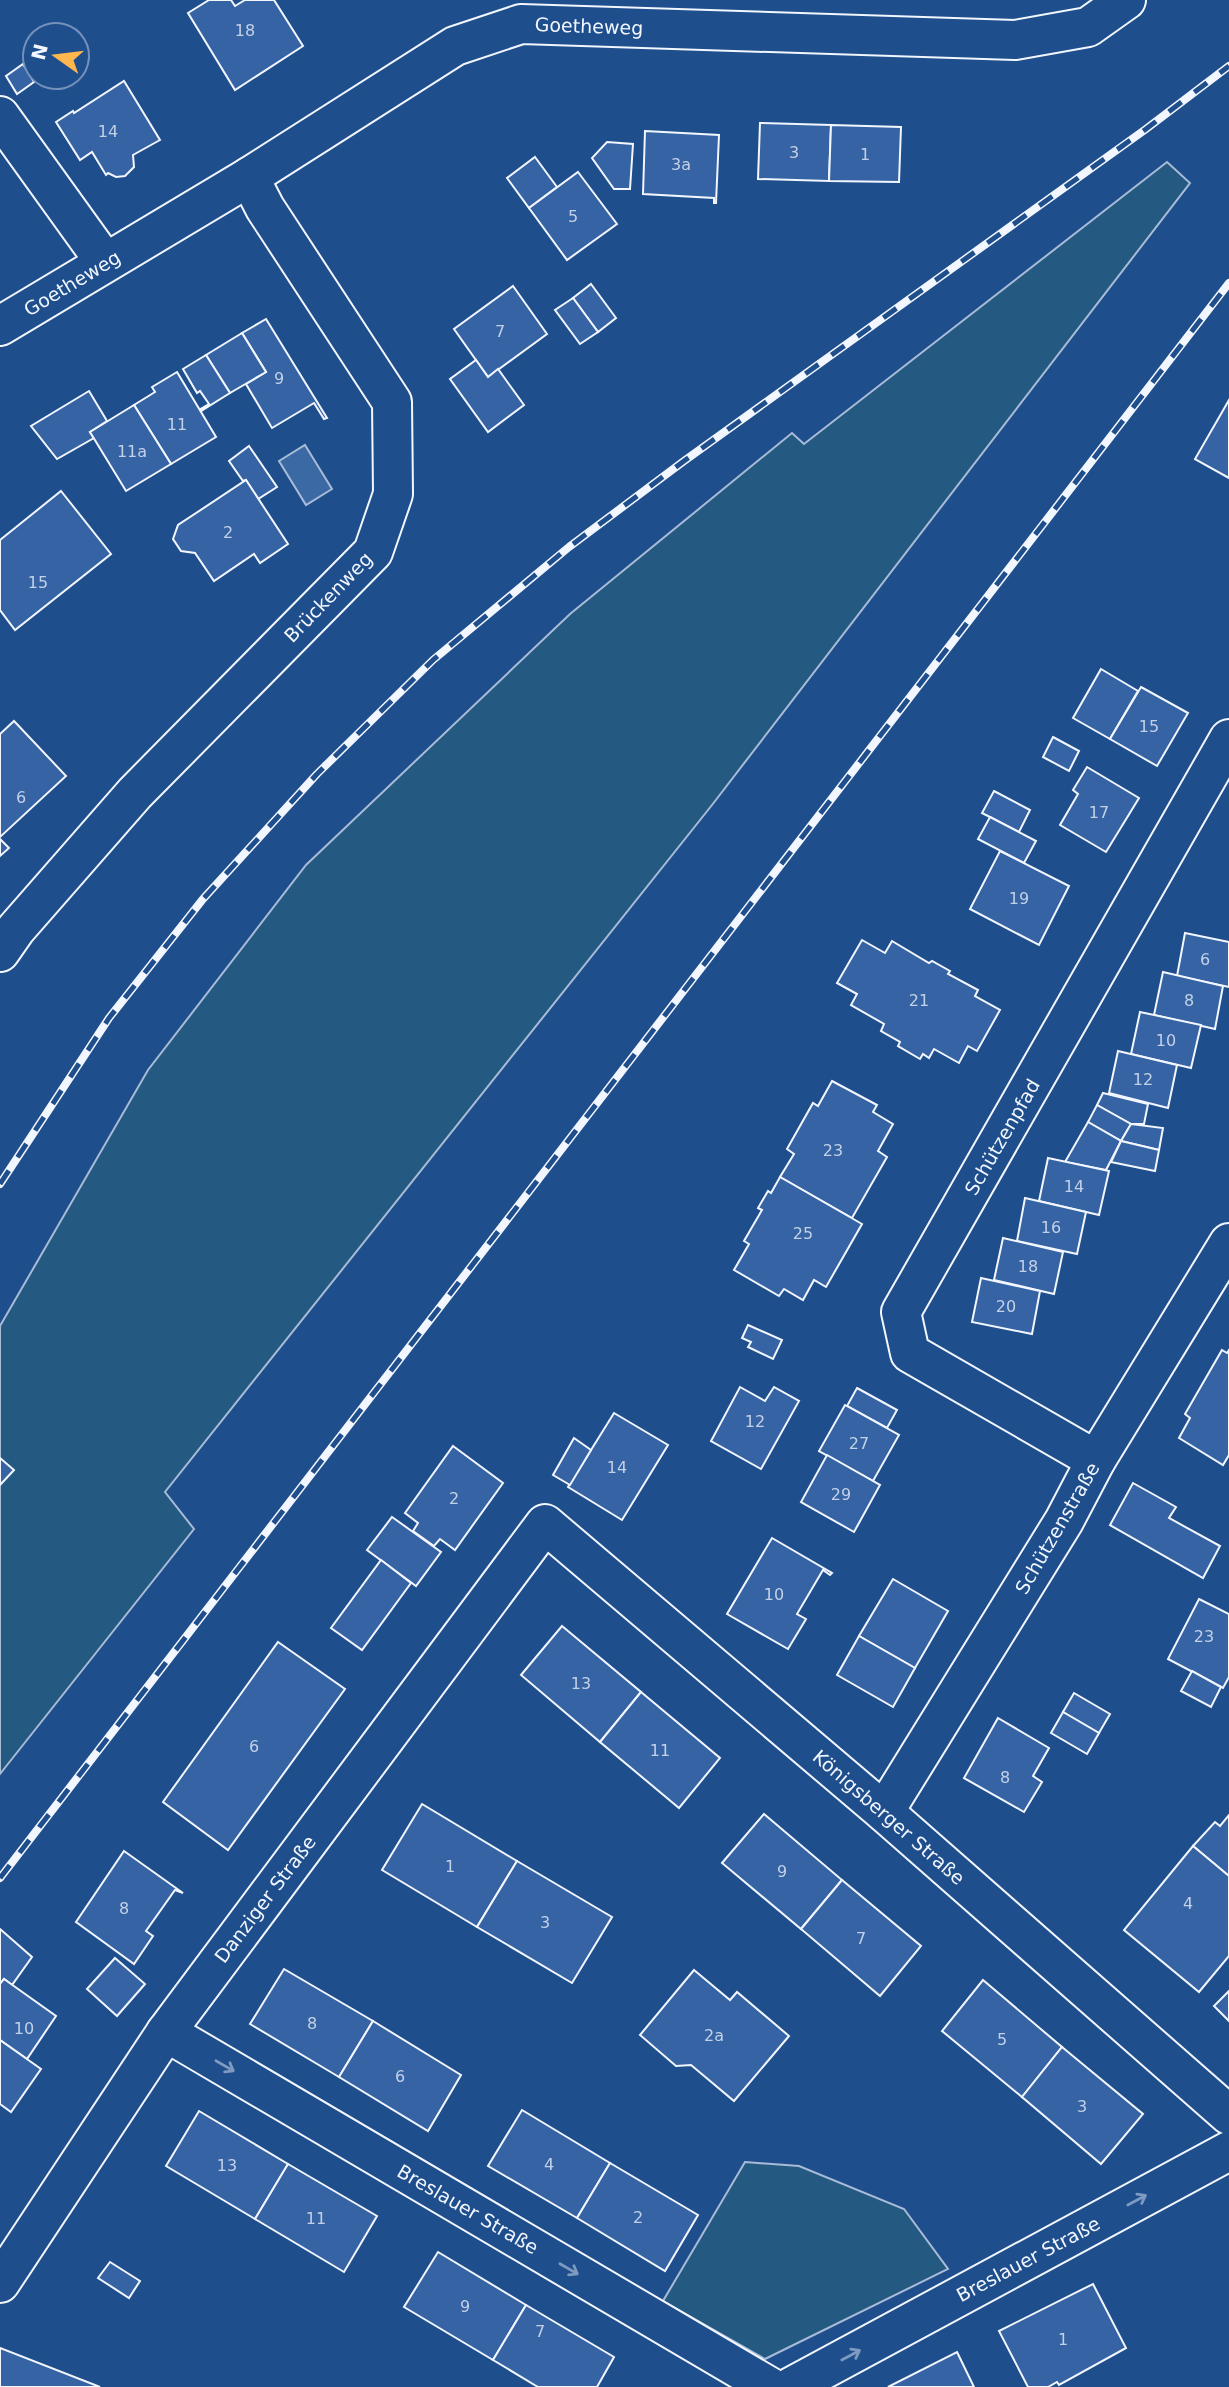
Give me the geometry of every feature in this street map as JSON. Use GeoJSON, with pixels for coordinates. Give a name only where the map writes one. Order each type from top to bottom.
{"type":"FeatureCollection","features":[{"type":"Feature","properties":{"kind":"street","name":"Goetheweg"},"geometry":{"type":"LineString","coordinates":[[0,326],[249,177],[455,46],[521,24],[1015,40],[1088,27],[1126,0]]}},
{"type":"Feature","properties":{"kind":"street"},"geometry":{"type":"LineString","coordinates":[[0,116],[106,262]]}},
{"type":"Feature","properties":{"kind":"street","name":"Brückenweg"},"geometry":{"type":"LineString","coordinates":[[0,952],[16,929],[135,793],[373,552],[393,494],[393,402],[265,208],[249,177]]}},
{"type":"Feature","properties":{"kind":"street","name":"Schützenpfad"},"geometry":{"type":"LineString","coordinates":[[1096,1460],[910,1353],[901,1312],[1229,739]]}},
{"type":"Feature","properties":{"kind":"street","name":"Schützenstraße"},"geometry":{"type":"LineString","coordinates":[[884,1812],[1064,1521],[1096,1460],[1229,1244]]}},
{"type":"Feature","properties":{"kind":"street","name":"Königsberger Straße"},"geometry":{"type":"LineString","coordinates":[[545,1524],[884,1812],[1229,2115]]}},
{"type":"Feature","properties":{"kind":"street","name":"Danziger Straße"},"geometry":{"type":"LineString","coordinates":[[0,2283],[166,2032],[545,1524]]}},
{"type":"Feature","properties":{"kind":"street","name":"Breslauer Straße"},"geometry":{"type":"LineString","coordinates":[[166,2032],[770,2387]]}},
{"type":"Feature","properties":{"kind":"street","name":"Breslauer Straße"},"geometry":{"type":"LineString","coordinates":[[791,2387],[1229,2151]]}},
{"type":"Feature","properties":{"kind":"shaded area"},"geometry":{"type":"Polygon","coordinates":[[[1167,162],[1190,183],[712,805],[165,1492],[194,1529],[0,1774],[0,1326],[148,1070],[306,865],[570,614],[792,433],[804,444],[1167,162]]]}},
{"type":"Feature","properties":{"kind":"shaded area"},"geometry":{"type":"Polygon","coordinates":[[[305,445],[332,489],[306,505],[279,461],[305,445]]]}},
{"type":"Feature","properties":{"kind":"shaded area"},"geometry":{"type":"Polygon","coordinates":[[[745,2162],[799,2166],[904,2209],[948,2269],[765,2359],[663,2301],[745,2162]]]}},
{"type":"Feature","properties":{"kind":"building"},"geometry":{"type":"Polygon","coordinates":[[[209,0],[231,0],[235,6],[245,0],[274,0],[303,46],[235,90],[188,13],[209,0]]]}},
{"type":"Feature","properties":{"kind":"building"},"geometry":{"type":"Polygon","coordinates":[[[21,65],[21,91],[17,94],[6,76],[21,65]]]}},
{"type":"Feature","properties":{"kind":"building"},"geometry":{"type":"Polygon","coordinates":[[[124,81],[160,140],[133,155],[134,167],[125,176],[116,177],[108,173],[106,175],[92,152],[80,160],[56,122],[124,81]]]}},
{"type":"Feature","properties":{"kind":"building"},"geometry":{"type":"Polygon","coordinates":[[[760,123],[831,125],[829,181],[758,179],[760,123]]]}},
{"type":"Feature","properties":{"kind":"building"},"geometry":{"type":"Polygon","coordinates":[[[831,125],[901,127],[899,182],[829,181],[831,125]]]}},
{"type":"Feature","properties":{"kind":"building"},"geometry":{"type":"Polygon","coordinates":[[[645,131],[719,135],[716,203],[714,198],[643,194],[645,131]]]}},
{"type":"Feature","properties":{"kind":"building"},"geometry":{"type":"Polygon","coordinates":[[[607,142],[633,144],[630,189],[614,189],[592,158],[607,142]]]}},
{"type":"Feature","properties":{"kind":"building"},"geometry":{"type":"Polygon","coordinates":[[[535,157],[557,187],[529,208],[507,178],[535,157]]]}},
{"type":"Feature","properties":{"kind":"building"},"geometry":{"type":"Polygon","coordinates":[[[578,172],[617,224],[567,260],[529,208],[578,172]]]}},
{"type":"Feature","properties":{"kind":"building"},"geometry":{"type":"Polygon","coordinates":[[[591,284],[616,318],[598,332],[573,298],[591,284]]]}},
{"type":"Feature","properties":{"kind":"building"},"geometry":{"type":"Polygon","coordinates":[[[513,286],[547,334],[488,377],[454,329],[513,286]]]}},
{"type":"Feature","properties":{"kind":"building"},"geometry":{"type":"Polygon","coordinates":[[[573,298],[598,332],[580,344],[555,310],[573,298]]]}},
{"type":"Feature","properties":{"kind":"building"},"geometry":{"type":"Polygon","coordinates":[[[266,319],[327,418],[324,419],[314,403],[272,428],[246,384],[266,372],[242,333],[266,319]]]}},
{"type":"Feature","properties":{"kind":"building"},"geometry":{"type":"Polygon","coordinates":[[[242,333],[266,372],[230,393],[206,355],[242,333]]]}},
{"type":"Feature","properties":{"kind":"building"},"geometry":{"type":"Polygon","coordinates":[[[206,355],[230,393],[201,411],[199,410],[209,404],[200,391],[197,393],[183,369],[206,355]]]}},
{"type":"Feature","properties":{"kind":"building"},"geometry":{"type":"Polygon","coordinates":[[[476,360],[488,377],[498,369],[524,405],[488,432],[450,379],[476,360]]]}},
{"type":"Feature","properties":{"kind":"building"},"geometry":{"type":"Polygon","coordinates":[[[177,372],[216,437],[171,464],[134,405],[155,392],[152,387],[177,372]]]}},
{"type":"Feature","properties":{"kind":"building"},"geometry":{"type":"Polygon","coordinates":[[[89,391],[107,421],[90,432],[94,438],[57,459],[31,426],[89,391]]]}},
{"type":"Feature","properties":{"kind":"building"},"geometry":{"type":"Polygon","coordinates":[[[1229,400],[1229,478],[1195,459],[1229,400]]]}},
{"type":"Feature","properties":{"kind":"building"},"geometry":{"type":"Polygon","coordinates":[[[134,405],[171,464],[126,491],[90,432],[134,405]]]}},
{"type":"Feature","properties":{"kind":"building"},"geometry":{"type":"Polygon","coordinates":[[[249,446],[277,487],[258,499],[229,461],[249,446]]]}},
{"type":"Feature","properties":{"kind":"building"},"geometry":{"type":"Polygon","coordinates":[[[246,480],[288,544],[260,563],[254,554],[214,581],[195,553],[181,551],[173,539],[178,525],[246,480]]]}},
{"type":"Feature","properties":{"kind":"building"},"geometry":{"type":"Polygon","coordinates":[[[61,491],[111,554],[15,630],[0,610],[0,540],[61,491]]]}},
{"type":"Feature","properties":{"kind":"building"},"geometry":{"type":"Polygon","coordinates":[[[1101,669],[1138,691],[1110,739],[1073,718],[1101,669]]]}},
{"type":"Feature","properties":{"kind":"building"},"geometry":{"type":"Polygon","coordinates":[[[1141,687],[1188,713],[1157,766],[1110,739],[1141,687]]]}},
{"type":"Feature","properties":{"kind":"building"},"geometry":{"type":"Polygon","coordinates":[[[14,721],[66,776],[0,837],[0,734],[14,721]]]}},
{"type":"Feature","properties":{"kind":"building"},"geometry":{"type":"Polygon","coordinates":[[[1053,737],[1079,751],[1069,771],[1043,757],[1053,737]]]}},
{"type":"Feature","properties":{"kind":"building"},"geometry":{"type":"Polygon","coordinates":[[[1087,767],[1139,798],[1106,852],[1060,825],[1078,794],[1073,790],[1087,767]]]}},
{"type":"Feature","properties":{"kind":"building"},"geometry":{"type":"Polygon","coordinates":[[[994,791],[1030,810],[1019,832],[982,813],[994,791]]]}},
{"type":"Feature","properties":{"kind":"building"},"geometry":{"type":"Polygon","coordinates":[[[990,817],[1036,841],[1024,863],[978,839],[990,817]]]}},
{"type":"Feature","properties":{"kind":"building"},"geometry":{"type":"Polygon","coordinates":[[[0,839],[9,848],[0,856],[0,839]]]}},
{"type":"Feature","properties":{"kind":"building"},"geometry":{"type":"Polygon","coordinates":[[[1000,851],[1069,886],[1039,945],[970,909],[1000,851]]]}},
{"type":"Feature","properties":{"kind":"building"},"geometry":{"type":"Polygon","coordinates":[[[1185,933],[1229,942],[1229,987],[1177,976],[1185,933]]]}},
{"type":"Feature","properties":{"kind":"building"},"geometry":{"type":"Polygon","coordinates":[[[862,940],[885,953],[892,941],[929,963],[932,961],[950,971],[948,974],[978,990],[975,996],[1000,1010],[977,1051],[968,1046],[959,1063],[934,1049],[929,1058],[923,1054],[920,1059],[898,1046],[900,1042],[881,1031],[884,1024],[851,1005],[857,994],[837,983],[862,940]]]}},
{"type":"Feature","properties":{"kind":"building"},"geometry":{"type":"Polygon","coordinates":[[[1163,972],[1223,986],[1215,1029],[1154,1015],[1163,972]]]}},
{"type":"Feature","properties":{"kind":"building"},"geometry":{"type":"Polygon","coordinates":[[[1140,1012],[1201,1025],[1191,1068],[1131,1054],[1140,1012]]]}},
{"type":"Feature","properties":{"kind":"building"},"geometry":{"type":"Polygon","coordinates":[[[1118,1051],[1177,1065],[1168,1108],[1109,1093],[1118,1051]]]}},
{"type":"Feature","properties":{"kind":"building"},"geometry":{"type":"Polygon","coordinates":[[[832,1081],[877,1105],[873,1112],[893,1124],[878,1151],[887,1157],[852,1218],[780,1177],[794,1154],[787,1149],[813,1103],[818,1106],[832,1081]]]}},
{"type":"Feature","properties":{"kind":"building"},"geometry":{"type":"Polygon","coordinates":[[[1103,1093],[1148,1104],[1144,1124],[1131,1124],[1097,1105],[1103,1093]]]}},
{"type":"Feature","properties":{"kind":"building"},"geometry":{"type":"Polygon","coordinates":[[[1097,1105],[1131,1124],[1121,1141],[1088,1122],[1097,1105]]]}},
{"type":"Feature","properties":{"kind":"building"},"geometry":{"type":"Polygon","coordinates":[[[1088,1122],[1121,1141],[1106,1170],[1065,1162],[1088,1122]]]}},
{"type":"Feature","properties":{"kind":"building"},"geometry":{"type":"Polygon","coordinates":[[[1131,1124],[1163,1128],[1159,1150],[1121,1141],[1131,1124]]]}},
{"type":"Feature","properties":{"kind":"building"},"geometry":{"type":"Polygon","coordinates":[[[1121,1141],[1159,1150],[1155,1171],[1111,1162],[1121,1141]]]}},
{"type":"Feature","properties":{"kind":"building"},"geometry":{"type":"Polygon","coordinates":[[[1048,1158],[1109,1171],[1099,1215],[1039,1201],[1048,1158]]]}},
{"type":"Feature","properties":{"kind":"building"},"geometry":{"type":"Polygon","coordinates":[[[780,1177],[862,1224],[826,1287],[814,1280],[803,1300],[784,1289],[779,1296],[734,1270],[749,1244],[744,1241],[762,1210],[758,1208],[780,1177]]]}},
{"type":"Feature","properties":{"kind":"building"},"geometry":{"type":"Polygon","coordinates":[[[1025,1198],[1086,1212],[1077,1254],[1017,1241],[1025,1198]]]}},
{"type":"Feature","properties":{"kind":"building"},"geometry":{"type":"Polygon","coordinates":[[[1003,1238],[1063,1252],[1054,1294],[994,1280],[1003,1238]]]}},
{"type":"Feature","properties":{"kind":"building"},"geometry":{"type":"Polygon","coordinates":[[[981,1278],[1040,1291],[1032,1334],[972,1322],[981,1278]]]}},
{"type":"Feature","properties":{"kind":"building"},"geometry":{"type":"Polygon","coordinates":[[[748,1325],[782,1340],[773,1359],[748,1347],[751,1342],[742,1338],[748,1325]]]}},
{"type":"Feature","properties":{"kind":"building"},"geometry":{"type":"Polygon","coordinates":[[[1222,1350],[1227,1353],[1229,1350],[1229,1455],[1223,1465],[1179,1438],[1190,1418],[1185,1414],[1222,1350]]]}},
{"type":"Feature","properties":{"kind":"building"},"geometry":{"type":"Polygon","coordinates":[[[740,1387],[765,1401],[774,1387],[799,1401],[761,1469],[711,1441],[740,1387]]]}},
{"type":"Feature","properties":{"kind":"building"},"geometry":{"type":"Polygon","coordinates":[[[857,1388],[897,1410],[887,1428],[847,1406],[857,1388]]]}},
{"type":"Feature","properties":{"kind":"building"},"geometry":{"type":"Polygon","coordinates":[[[845,1405],[899,1435],[873,1481],[819,1451],[845,1405]]]}},
{"type":"Feature","properties":{"kind":"building"},"geometry":{"type":"Polygon","coordinates":[[[614,1413],[668,1445],[622,1520],[568,1487],[614,1413]]]}},
{"type":"Feature","properties":{"kind":"building"},"geometry":{"type":"Polygon","coordinates":[[[574,1438],[591,1450],[570,1485],[553,1475],[574,1438]]]}},
{"type":"Feature","properties":{"kind":"building"},"geometry":{"type":"Polygon","coordinates":[[[453,1446],[503,1483],[455,1550],[440,1539],[434,1546],[413,1531],[418,1523],[405,1513],[453,1446]]]}},
{"type":"Feature","properties":{"kind":"building"},"geometry":{"type":"Polygon","coordinates":[[[827,1455],[880,1485],[854,1532],[801,1502],[827,1455]]]}},
{"type":"Feature","properties":{"kind":"building"},"geometry":{"type":"Polygon","coordinates":[[[0,1458],[14,1470],[0,1485],[0,1458]]]}},
{"type":"Feature","properties":{"kind":"building"},"geometry":{"type":"Polygon","coordinates":[[[1133,1483],[1176,1507],[1169,1518],[1220,1546],[1203,1578],[1110,1525],[1133,1483]]]}},
{"type":"Feature","properties":{"kind":"building"},"geometry":{"type":"Polygon","coordinates":[[[392,1517],[441,1552],[416,1586],[367,1550],[392,1517]]]}},
{"type":"Feature","properties":{"kind":"building"},"geometry":{"type":"Polygon","coordinates":[[[772,1538],[832,1573],[830,1575],[823,1570],[797,1614],[806,1619],[788,1649],[727,1614],[772,1538]]]}},
{"type":"Feature","properties":{"kind":"building"},"geometry":{"type":"Polygon","coordinates":[[[381,1560],[411,1583],[362,1650],[331,1628],[381,1560]]]}},
{"type":"Feature","properties":{"kind":"building"},"geometry":{"type":"Polygon","coordinates":[[[893,1579],[948,1611],[915,1668],[859,1636],[893,1579]]]}},
{"type":"Feature","properties":{"kind":"building"},"geometry":{"type":"Polygon","coordinates":[[[1199,1599],[1229,1614],[1229,1677],[1223,1688],[1168,1659],[1199,1599]]]}},
{"type":"Feature","properties":{"kind":"building"},"geometry":{"type":"Polygon","coordinates":[[[562,1626],[641,1692],[600,1742],[521,1675],[562,1626]]]}},
{"type":"Feature","properties":{"kind":"building"},"geometry":{"type":"Polygon","coordinates":[[[859,1636],[915,1668],[893,1707],[837,1675],[859,1636]]]}},
{"type":"Feature","properties":{"kind":"building"},"geometry":{"type":"Polygon","coordinates":[[[278,1642],[345,1689],[228,1850],[163,1802],[278,1642]]]}},
{"type":"Feature","properties":{"kind":"building"},"geometry":{"type":"Polygon","coordinates":[[[1192,1671],[1221,1687],[1211,1707],[1181,1691],[1192,1671]]]}},
{"type":"Feature","properties":{"kind":"building"},"geometry":{"type":"Polygon","coordinates":[[[641,1692],[720,1758],[679,1808],[600,1742],[641,1692]]]}},
{"type":"Feature","properties":{"kind":"building"},"geometry":{"type":"Polygon","coordinates":[[[1074,1693],[1110,1714],[1099,1733],[1063,1712],[1074,1693]]]}},
{"type":"Feature","properties":{"kind":"building"},"geometry":{"type":"Polygon","coordinates":[[[1063,1712],[1099,1733],[1087,1754],[1051,1733],[1063,1712]]]}},
{"type":"Feature","properties":{"kind":"building"},"geometry":{"type":"Polygon","coordinates":[[[998,1718],[1049,1748],[1033,1776],[1042,1782],[1024,1812],[964,1778],[998,1718]]]}},
{"type":"Feature","properties":{"kind":"building"},"geometry":{"type":"Polygon","coordinates":[[[422,1804],[517,1861],[477,1927],[382,1870],[422,1804]]]}},
{"type":"Feature","properties":{"kind":"building"},"geometry":{"type":"Polygon","coordinates":[[[764,1814],[842,1880],[801,1929],[722,1863],[764,1814]]]}},
{"type":"Feature","properties":{"kind":"building"},"geometry":{"type":"Polygon","coordinates":[[[1229,1815],[1229,1876],[1193,1846],[1215,1822],[1220,1826],[1229,1815]]]}},
{"type":"Feature","properties":{"kind":"building"},"geometry":{"type":"Polygon","coordinates":[[[1193,1846],[1229,1876],[1229,1956],[1199,1992],[1124,1930],[1193,1846]]]}},
{"type":"Feature","properties":{"kind":"building"},"geometry":{"type":"Polygon","coordinates":[[[124,1851],[183,1893],[175,1890],[146,1931],[153,1936],[134,1964],[76,1922],[124,1851]]]}},
{"type":"Feature","properties":{"kind":"building"},"geometry":{"type":"Polygon","coordinates":[[[517,1861],[612,1917],[572,1983],[477,1927],[517,1861]]]}},
{"type":"Feature","properties":{"kind":"building"},"geometry":{"type":"Polygon","coordinates":[[[842,1880],[921,1946],[880,1996],[801,1929],[842,1880]]]}},
{"type":"Feature","properties":{"kind":"building"},"geometry":{"type":"Polygon","coordinates":[[[0,1929],[32,1957],[12,1985],[4,1979],[0,1984],[0,1929]]]}},
{"type":"Feature","properties":{"kind":"building"},"geometry":{"type":"Polygon","coordinates":[[[115,1958],[145,1984],[117,2016],[87,1989],[115,1958]]]}},
{"type":"Feature","properties":{"kind":"building"},"geometry":{"type":"Polygon","coordinates":[[[284,1969],[373,2021],[339,2077],[250,2024],[284,1969]]]}},
{"type":"Feature","properties":{"kind":"building"},"geometry":{"type":"Polygon","coordinates":[[[694,1970],[730,2000],[737,1992],[789,2036],[734,2101],[691,2065],[676,2066],[640,2035],[694,1970]]]}},
{"type":"Feature","properties":{"kind":"building"},"geometry":{"type":"Polygon","coordinates":[[[4,1979],[56,2016],[27,2059],[0,2040],[0,1984],[4,1979]]]}},
{"type":"Feature","properties":{"kind":"building"},"geometry":{"type":"Polygon","coordinates":[[[983,1980],[1062,2047],[1022,2097],[942,2031],[983,1980]]]}},
{"type":"Feature","properties":{"kind":"building"},"geometry":{"type":"Polygon","coordinates":[[[1229,1991],[1229,2021],[1214,2006],[1229,1991]]]}},
{"type":"Feature","properties":{"kind":"building"},"geometry":{"type":"Polygon","coordinates":[[[373,2021],[461,2075],[428,2131],[339,2077],[373,2021]]]}},
{"type":"Feature","properties":{"kind":"building"},"geometry":{"type":"Polygon","coordinates":[[[0,2040],[41,2069],[11,2112],[0,2104],[0,2040]]]}},
{"type":"Feature","properties":{"kind":"building"},"geometry":{"type":"Polygon","coordinates":[[[1062,2047],[1143,2114],[1101,2164],[1022,2097],[1062,2047]]]}},
{"type":"Feature","properties":{"kind":"building"},"geometry":{"type":"Polygon","coordinates":[[[522,2110],[610,2163],[577,2218],[488,2166],[522,2110]]]}},
{"type":"Feature","properties":{"kind":"building"},"geometry":{"type":"Polygon","coordinates":[[[199,2111],[288,2164],[255,2219],[166,2166],[199,2111]]]}},
{"type":"Feature","properties":{"kind":"building"},"geometry":{"type":"Polygon","coordinates":[[[610,2163],[698,2215],[665,2271],[577,2218],[610,2163]]]}},
{"type":"Feature","properties":{"kind":"building"},"geometry":{"type":"Polygon","coordinates":[[[288,2164],[377,2216],[344,2272],[255,2219],[288,2164]]]}},
{"type":"Feature","properties":{"kind":"building"},"geometry":{"type":"Polygon","coordinates":[[[438,2252],[526,2305],[493,2360],[404,2307],[438,2252]]]}},
{"type":"Feature","properties":{"kind":"building"},"geometry":{"type":"Polygon","coordinates":[[[110,2262],[140,2281],[129,2298],[98,2278],[110,2262]]]}},
{"type":"Feature","properties":{"kind":"building"},"geometry":{"type":"Polygon","coordinates":[[[1093,2284],[1126,2348],[1059,2385],[1057,2382],[1048,2387],[1028,2387],[999,2331],[1093,2284]]]}},
{"type":"Feature","properties":{"kind":"building"},"geometry":{"type":"Polygon","coordinates":[[[526,2305],[614,2357],[597,2387],[538,2387],[493,2360],[526,2305]]]}},
{"type":"Feature","properties":{"kind":"building"},"geometry":{"type":"Polygon","coordinates":[[[0,2348],[100,2387],[0,2387],[0,2348]]]}},
{"type":"Feature","properties":{"kind":"building"},"geometry":{"type":"Polygon","coordinates":[[[957,2352],[974,2387],[888,2387],[957,2352]]]}},
{"type":"Feature","properties":{"kind":"railway"},"geometry":{"type":"LineString","coordinates":[[0,1184],[109,1018],[203,899],[317,774],[433,660],[569,547],[684,461],[1146,129],[1229,66]]}},
{"type":"Feature","properties":{"kind":"railway"},"geometry":{"type":"LineString","coordinates":[[0,1878],[1229,283]]}}]}
